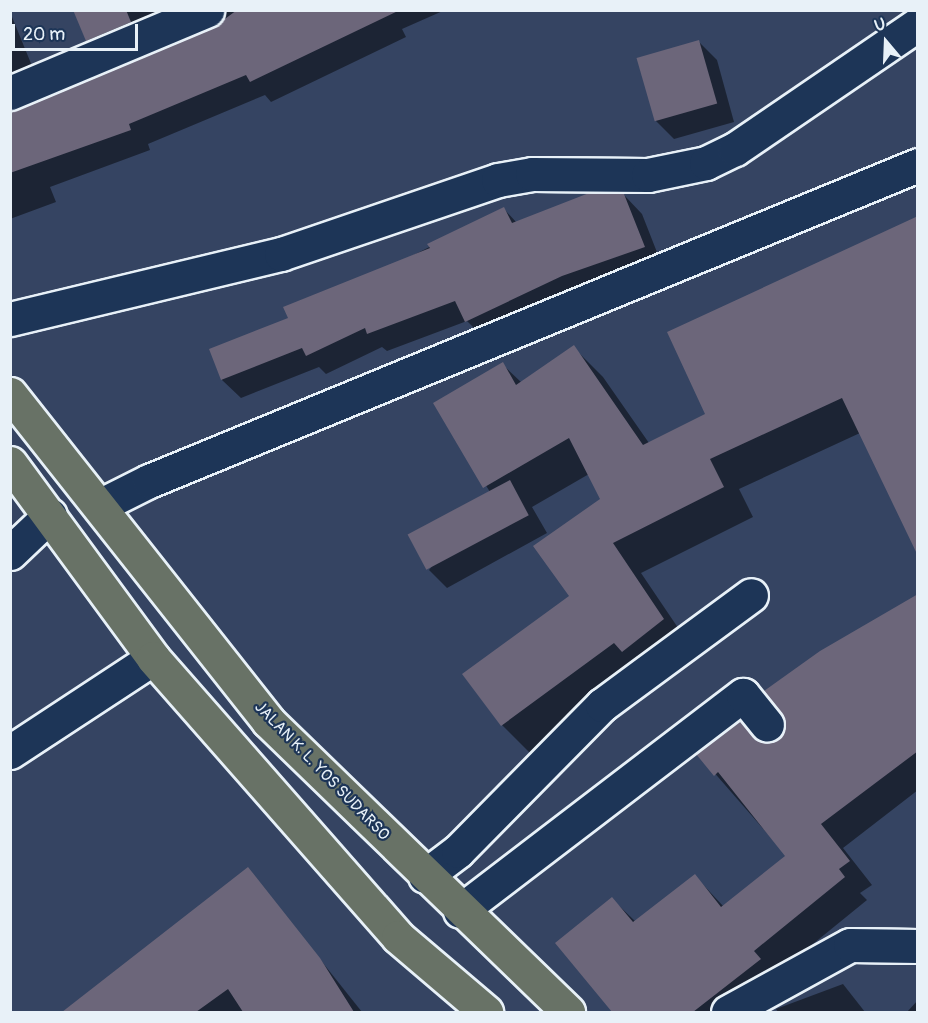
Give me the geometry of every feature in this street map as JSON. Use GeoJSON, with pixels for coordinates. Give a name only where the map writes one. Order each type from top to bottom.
{"type":"FeatureCollection","features":[{"type":"Feature","properties":{"kind":"highway","name":"JALAN K. L. YOS SUDARSO"},"geometry":{"type":"LineString","coordinates":[[10,394],[268,720],[460,911],[568,1012]]}},
{"type":"Feature","properties":{"kind":"highway"},"geometry":{"type":"LineString","coordinates":[[10,463],[153,658],[398,937],[486,1012]]}},
{"type":"Feature","properties":{"kind":"street"},"geometry":{"type":"LineString","coordinates":[[10,93],[207,10]]}},
{"type":"Feature","properties":{"kind":"street"},"geometry":{"type":"LineString","coordinates":[[10,319],[281,254],[498,180],[532,174],[648,175],[706,163],[735,149],[918,24]]}},
{"type":"Feature","properties":{"kind":"street"},"geometry":{"type":"LineString","coordinates":[[100,506],[149,481],[918,165]]}},
{"type":"Feature","properties":{"kind":"street"},"geometry":{"type":"LineString","coordinates":[[10,553],[50,515]]}},
{"type":"Feature","properties":{"kind":"street"},"geometry":{"type":"LineString","coordinates":[[425,876],[458,851],[602,705],[751,595]]}},
{"type":"Feature","properties":{"kind":"street"},"geometry":{"type":"LineString","coordinates":[[10,752],[153,658]]}},
{"type":"Feature","properties":{"kind":"street"},"geometry":{"type":"LineString","coordinates":[[460,911],[744,695],[767,725]]}},
{"type":"Feature","properties":{"kind":"street"},"geometry":{"type":"LineString","coordinates":[[728,1012],[850,945],[918,946]]}},
{"type":"Feature","properties":{"kind":"building"},"geometry":{"type":"Polygon","coordinates":[[[73,10],[126,10],[131,22],[86,41],[73,10]]]}},
{"type":"Feature","properties":{"kind":"building"},"geometry":{"type":"Polygon","coordinates":[[[237,10],[400,10],[250,82],[246,75],[129,124],[131,130],[10,173],[10,111],[214,27],[237,10]]]}},
{"type":"Feature","properties":{"kind":"building"},"geometry":{"type":"Polygon","coordinates":[[[699,40],[717,103],[655,121],[637,58],[699,40]]]}},
{"type":"Feature","properties":{"kind":"building"},"geometry":{"type":"Polygon","coordinates":[[[589,193],[624,194],[645,247],[562,276],[465,322],[455,301],[367,334],[365,328],[306,356],[302,348],[221,380],[209,349],[288,318],[283,307],[430,248],[427,244],[504,207],[512,223],[589,193]]]}},
{"type":"Feature","properties":{"kind":"building"},"geometry":{"type":"Polygon","coordinates":[[[918,216],[918,556],[842,398],[710,459],[724,487],[613,543],[664,619],[622,652],[614,643],[501,726],[462,674],[569,596],[533,546],[600,499],[569,438],[483,488],[433,403],[503,362],[516,385],[574,345],[643,445],[705,414],[667,332],[918,216]]]}},
{"type":"Feature","properties":{"kind":"building"},"geometry":{"type":"Polygon","coordinates":[[[510,480],[529,515],[426,570],[408,534],[510,480]]]}},
{"type":"Feature","properties":{"kind":"building"},"geometry":{"type":"Polygon","coordinates":[[[918,594],[918,751],[821,824],[850,861],[839,869],[845,877],[754,951],[761,959],[693,1012],[612,1012],[555,943],[612,897],[633,922],[695,874],[721,907],[785,856],[718,772],[714,776],[696,754],[740,721],[760,742],[778,740],[785,722],[764,691],[820,651],[918,594]]]}},
{"type":"Feature","properties":{"kind":"building"},"geometry":{"type":"Polygon","coordinates":[[[248,867],[320,958],[354,1012],[243,1012],[228,989],[196,1012],[62,1012],[248,867]]]}}]}
